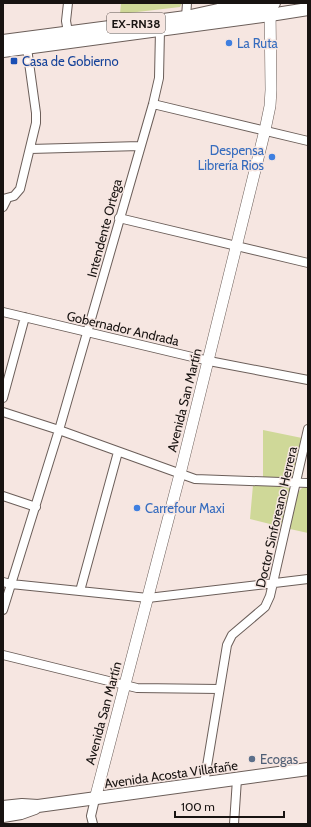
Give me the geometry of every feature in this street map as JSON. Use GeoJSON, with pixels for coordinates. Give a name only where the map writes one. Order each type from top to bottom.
{"type":"FeatureCollection","features":[{"type":"Feature","properties":{"kind":"main road","name":"EX-RN38"},"geometry":{"type":"LineString","coordinates":[[3,41],[186,17],[218,10],[271,6],[308,9]]}},
{"type":"Feature","properties":{"kind":"main road","name":"EX-RN38"},"geometry":{"type":"LineString","coordinates":[[3,51],[160,30],[271,6]]}},
{"type":"Feature","properties":{"kind":"main road","name":"Avenida San Martín"},"geometry":{"type":"LineString","coordinates":[[95,799],[209,360],[265,130],[270,106],[271,90],[271,6]]}},
{"type":"Feature","properties":{"kind":"main road","name":"Avenida Acosta Villafañe"},"geometry":{"type":"LineString","coordinates":[[3,807],[22,805],[38,806],[95,799],[308,769]]}},
{"type":"Feature","properties":{"kind":"main road","name":"Avenida Acosta Villafañe"},"geometry":{"type":"LineString","coordinates":[[3,816],[21,813],[38,806]]}},
{"type":"Feature","properties":{"kind":"street"},"geometry":{"type":"LineString","coordinates":[[68,3],[66,21],[68,32]]}},
{"type":"Feature","properties":{"kind":"street"},"geometry":{"type":"LineString","coordinates":[[186,17],[187,3]]}},
{"type":"Feature","properties":{"kind":"street","name":"Intendente Ortega"},"geometry":{"type":"LineString","coordinates":[[3,610],[7,583],[36,507],[60,430],[119,218],[153,104],[160,78],[160,30]]}},
{"type":"Feature","properties":{"kind":"street"},"geometry":{"type":"LineString","coordinates":[[3,207],[5,199],[14,196],[20,189],[36,123],[27,48]]}},
{"type":"Feature","properties":{"kind":"street"},"geometry":{"type":"LineString","coordinates":[[153,104],[308,141]]}},
{"type":"Feature","properties":{"kind":"street"},"geometry":{"type":"LineString","coordinates":[[30,149],[140,146]]}},
{"type":"Feature","properties":{"kind":"street"},"geometry":{"type":"LineString","coordinates":[[119,218],[308,263]]}},
{"type":"Feature","properties":{"kind":"street","name":"Gobernador Andrada"},"geometry":{"type":"LineString","coordinates":[[3,312],[209,360],[308,380]]}},
{"type":"Feature","properties":{"kind":"street"},"geometry":{"type":"LineString","coordinates":[[3,398],[25,317]]}},
{"type":"Feature","properties":{"kind":"street"},"geometry":{"type":"LineString","coordinates":[[3,412],[60,430],[195,479],[308,483]]}},
{"type":"Feature","properties":{"kind":"street","name":"Doctor Sinforeano Herrera"},"geometry":{"type":"LineString","coordinates":[[204,784],[227,645],[232,635],[264,607],[270,596],[308,429]]}},
{"type":"Feature","properties":{"kind":"street"},"geometry":{"type":"LineString","coordinates":[[80,591],[118,452]]}},
{"type":"Feature","properties":{"kind":"street"},"geometry":{"type":"LineString","coordinates":[[3,496],[36,507]]}},
{"type":"Feature","properties":{"kind":"street"},"geometry":{"type":"LineString","coordinates":[[7,583],[148,598],[308,580]]}},
{"type":"Feature","properties":{"kind":"street"},"geometry":{"type":"LineString","coordinates":[[3,656],[137,688],[219,689]]}},
{"type":"Feature","properties":{"kind":"street"},"geometry":{"type":"LineString","coordinates":[[234,824],[237,779]]}},
{"type":"Feature","properties":{"kind":"street"},"geometry":{"type":"LineString","coordinates":[[93,824],[91,816],[95,799]]}},
{"type":"Feature","properties":{"kind":"green space"},"geometry":{"type":"Polygon","coordinates":[[[121,3],[182,3],[180,7],[120,14],[121,3]]]}},
{"type":"Feature","properties":{"kind":"green space"},"geometry":{"type":"Polygon","coordinates":[[[263,430],[302,438],[292,477],[263,477],[263,430]]]}},
{"type":"Feature","properties":{"kind":"green space"},"geometry":{"type":"Polygon","coordinates":[[[253,485],[285,486],[290,488],[282,527],[250,519],[253,485]]]}},
{"type":"Feature","properties":{"kind":"green space"},"geometry":{"type":"Polygon","coordinates":[[[306,486],[308,487],[308,533],[290,529],[298,492],[306,486]]]}},
{"type":"Feature","properties":{"kind":"place","name":"La Ruta"},"geometry":{"type":"Point","coordinates":[229,43]}},
{"type":"Feature","properties":{"kind":"place","name":"Casa de Gobierno"},"geometry":{"type":"Point","coordinates":[14,61]}},
{"type":"Feature","properties":{"kind":"place","name":"Despensa Librería Rios"},"geometry":{"type":"Point","coordinates":[272,157]}},
{"type":"Feature","properties":{"kind":"place","name":"Carrefour Maxi"},"geometry":{"type":"Point","coordinates":[137,508]}},
{"type":"Feature","properties":{"kind":"place","name":"Ecogas"},"geometry":{"type":"Point","coordinates":[252,759]}}]}
